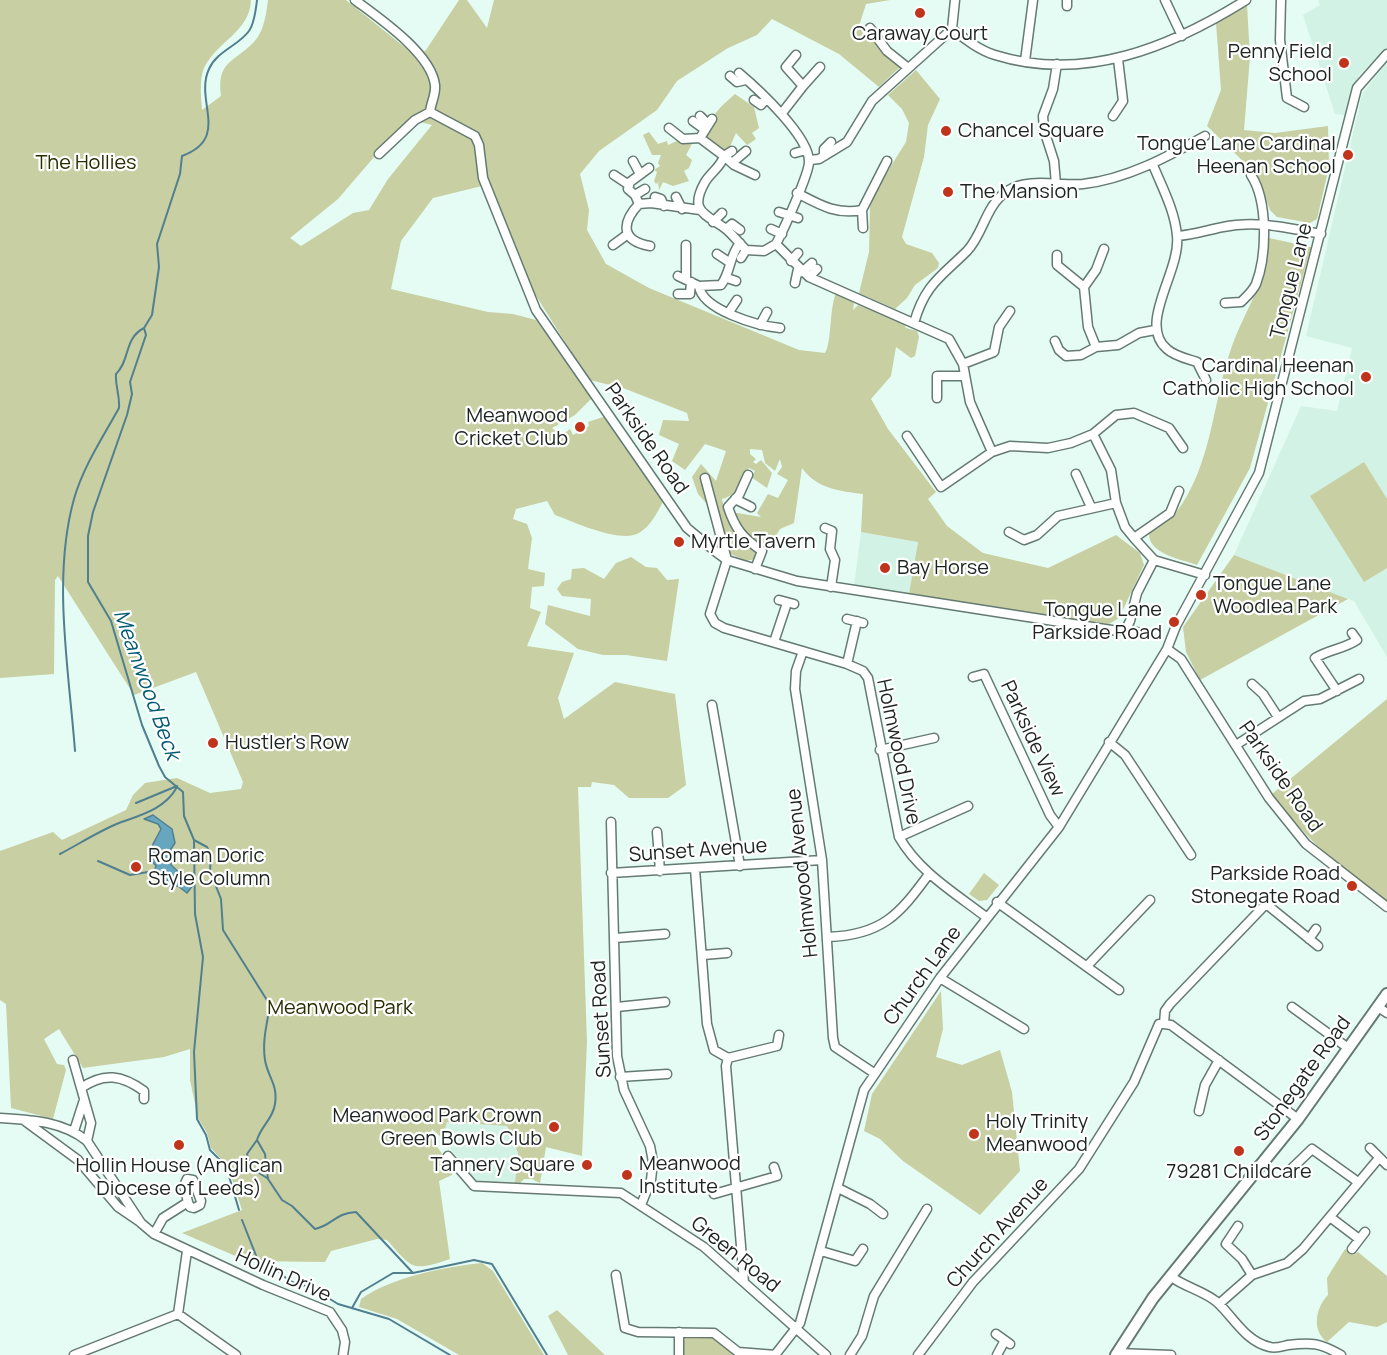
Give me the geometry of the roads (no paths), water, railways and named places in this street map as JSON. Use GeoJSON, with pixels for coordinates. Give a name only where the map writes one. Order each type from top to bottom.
{"type":"FeatureCollection","features":[{"type":"Feature","properties":{"kind":"main road","name":"Stonegate Road"},"geometry":{"type":"LineString","coordinates":[[1117,1354],[1170,1276],[1298,1119],[1348,1048],[1383,1010],[1387,994]]}},
{"type":"Feature","properties":{"kind":"street"},"geometry":{"type":"LineString","coordinates":[[355,0],[420,54],[435,83],[435,96],[430,112],[415,120],[379,154]]}},
{"type":"Feature","properties":{"kind":"street"},"geometry":{"type":"LineString","coordinates":[[810,160],[825,156],[847,142],[872,101],[951,29],[955,0]]}},
{"type":"Feature","properties":{"kind":"street"},"geometry":{"type":"LineString","coordinates":[[1025,61],[1033,0]]}},
{"type":"Feature","properties":{"kind":"street"},"geometry":{"type":"LineString","coordinates":[[1165,0],[1182,36]]}},
{"type":"Feature","properties":{"kind":"street"},"geometry":{"type":"LineString","coordinates":[[951,29],[978,48],[995,55],[1025,61],[1087,64],[1118,59],[1182,36],[1246,0]]}},
{"type":"Feature","properties":{"kind":"street"},"geometry":{"type":"LineString","coordinates":[[1281,0],[1280,40],[1287,98],[1304,107]]}},
{"type":"Feature","properties":{"kind":"street"},"geometry":{"type":"LineString","coordinates":[[870,28],[887,51],[908,67]]}},
{"type":"Feature","properties":{"kind":"street","name":"Tongue Lane"},"geometry":{"type":"LineString","coordinates":[[1167,649],[1176,626],[1259,473],[1357,88],[1379,60],[1387,54]]}},
{"type":"Feature","properties":{"kind":"street"},"geometry":{"type":"LineString","coordinates":[[796,55],[786,68],[803,86]]}},
{"type":"Feature","properties":{"kind":"street"},"geometry":{"type":"LineString","coordinates":[[1113,116],[1123,101],[1118,59]]}},
{"type":"Feature","properties":{"kind":"street"},"geometry":{"type":"LineString","coordinates":[[639,204],[651,203],[699,210],[726,229],[743,247],[764,251],[776,244],[808,173],[810,160],[782,113],[740,77],[734,64]]}},
{"type":"Feature","properties":{"kind":"street"},"geometry":{"type":"LineString","coordinates":[[1056,184],[1054,161],[1044,130],[1043,116],[1053,89],[1057,64]]}},
{"type":"Feature","properties":{"kind":"street"},"geometry":{"type":"LineString","coordinates":[[782,113],[820,68]]}},
{"type":"Feature","properties":{"kind":"street"},"geometry":{"type":"LineString","coordinates":[[754,100],[761,105],[766,99]]}},
{"type":"Feature","properties":{"kind":"street","name":"Parkside Road"},"geometry":{"type":"LineString","coordinates":[[430,112],[475,136],[479,145],[483,178],[536,310],[687,528],[727,560],[797,581],[1118,631],[1125,629],[1148,635]]}},
{"type":"Feature","properties":{"kind":"street"},"geometry":{"type":"LineString","coordinates":[[669,128],[674,138],[693,140],[700,138],[708,124],[697,119]]}},
{"type":"Feature","properties":{"kind":"street"},"geometry":{"type":"LineString","coordinates":[[914,323],[920,303],[936,278],[969,249],[992,204],[1008,190],[1027,184],[1084,183],[1153,165],[1205,136]]}},
{"type":"Feature","properties":{"kind":"street"},"geometry":{"type":"LineString","coordinates":[[700,138],[728,154],[732,163],[755,176]]}},
{"type":"Feature","properties":{"kind":"street"},"geometry":{"type":"LineString","coordinates":[[825,156],[824,149],[831,142]]}},
{"type":"Feature","properties":{"kind":"street"},"geometry":{"type":"LineString","coordinates":[[795,153],[806,150]]}},
{"type":"Feature","properties":{"kind":"street"},"geometry":{"type":"LineString","coordinates":[[732,163],[746,151]]}},
{"type":"Feature","properties":{"kind":"street"},"geometry":{"type":"LineString","coordinates":[[699,210],[700,183],[722,163],[728,154]]}},
{"type":"Feature","properties":{"kind":"street"},"geometry":{"type":"LineString","coordinates":[[633,161],[640,174]]}},
{"type":"Feature","properties":{"kind":"street"},"geometry":{"type":"LineString","coordinates":[[864,228],[862,210],[887,161]]}},
{"type":"Feature","properties":{"kind":"street"},"geometry":{"type":"LineString","coordinates":[[1153,165],[1170,207],[1177,236],[1171,278],[1157,313],[1155,330],[1159,341],[1168,351],[1197,362],[1206,380]]}},
{"type":"Feature","properties":{"kind":"street"},"geometry":{"type":"LineString","coordinates":[[629,191],[640,174],[649,168]]}},
{"type":"Feature","properties":{"kind":"street"},"geometry":{"type":"LineString","coordinates":[[614,175],[639,204]]}},
{"type":"Feature","properties":{"kind":"street"},"geometry":{"type":"LineString","coordinates":[[1225,303],[1241,303],[1256,286],[1264,238],[1258,187],[1251,175]]}},
{"type":"Feature","properties":{"kind":"street"},"geometry":{"type":"LineString","coordinates":[[629,191],[645,189]]}},
{"type":"Feature","properties":{"kind":"street"},"geometry":{"type":"LineString","coordinates":[[798,193],[833,211],[847,213],[862,210]]}},
{"type":"Feature","properties":{"kind":"street"},"geometry":{"type":"LineString","coordinates":[[656,197],[661,199],[664,206]]}},
{"type":"Feature","properties":{"kind":"street"},"geometry":{"type":"LineString","coordinates":[[676,197],[682,208]]}},
{"type":"Feature","properties":{"kind":"street"},"geometry":{"type":"LineString","coordinates":[[639,204],[626,223],[627,233],[639,244],[650,246]]}},
{"type":"Feature","properties":{"kind":"street"},"geometry":{"type":"LineString","coordinates":[[779,212],[789,213],[798,218]]}},
{"type":"Feature","properties":{"kind":"street"},"geometry":{"type":"LineString","coordinates":[[713,222],[722,213]]}},
{"type":"Feature","properties":{"kind":"street"},"geometry":{"type":"LineString","coordinates":[[1177,236],[1196,235],[1224,226],[1263,223],[1321,234]]}},
{"type":"Feature","properties":{"kind":"street"},"geometry":{"type":"LineString","coordinates":[[726,229],[732,224],[740,230]]}},
{"type":"Feature","properties":{"kind":"street"},"geometry":{"type":"LineString","coordinates":[[771,229],[782,234]]}},
{"type":"Feature","properties":{"kind":"street"},"geometry":{"type":"LineString","coordinates":[[614,241],[627,233]]}},
{"type":"Feature","properties":{"kind":"street"},"geometry":{"type":"LineString","coordinates":[[776,244],[803,273],[949,339],[958,350],[970,402],[992,452]]}},
{"type":"Feature","properties":{"kind":"street"},"geometry":{"type":"LineString","coordinates":[[678,294],[690,294],[683,258],[686,245]]}},
{"type":"Feature","properties":{"kind":"street"},"geometry":{"type":"LineString","coordinates":[[741,258],[743,247]]}},
{"type":"Feature","properties":{"kind":"street"},"geometry":{"type":"LineString","coordinates":[[689,281],[721,285],[727,278],[729,262],[743,247]]}},
{"type":"Feature","properties":{"kind":"street"},"geometry":{"type":"LineString","coordinates":[[1096,347],[1088,327],[1084,287],[1096,270],[1104,249]]}},
{"type":"Feature","properties":{"kind":"street"},"geometry":{"type":"LineString","coordinates":[[791,261],[798,253]]}},
{"type":"Feature","properties":{"kind":"street"},"geometry":{"type":"LineString","coordinates":[[717,254],[729,262]]}},
{"type":"Feature","properties":{"kind":"street"},"geometry":{"type":"LineString","coordinates":[[1057,255],[1057,265],[1084,287]]}},
{"type":"Feature","properties":{"kind":"street"},"geometry":{"type":"LineString","coordinates":[[795,283],[803,273],[814,266]]}},
{"type":"Feature","properties":{"kind":"street"},"geometry":{"type":"LineString","coordinates":[[727,278],[736,281]]}},
{"type":"Feature","properties":{"kind":"street"},"geometry":{"type":"LineString","coordinates":[[689,281],[706,303],[760,325],[780,328]]}},
{"type":"Feature","properties":{"kind":"street"},"geometry":{"type":"LineString","coordinates":[[729,312],[737,300]]}},
{"type":"Feature","properties":{"kind":"street"},"geometry":{"type":"LineString","coordinates":[[963,364],[994,352],[999,327],[1010,310]]}},
{"type":"Feature","properties":{"kind":"street"},"geometry":{"type":"LineString","coordinates":[[760,325],[767,312]]}},
{"type":"Feature","properties":{"kind":"street"},"geometry":{"type":"LineString","coordinates":[[1055,341],[1059,350],[1066,356],[1081,355],[1096,347],[1118,345],[1139,333],[1155,330]]}},
{"type":"Feature","properties":{"kind":"street"},"geometry":{"type":"LineString","coordinates":[[937,398],[937,376],[965,376]]}},
{"type":"Feature","properties":{"kind":"street"},"geometry":{"type":"LineString","coordinates":[[907,436],[941,487],[992,452],[1012,446],[1048,448],[1093,434],[1116,415],[1134,412],[1169,428],[1183,448]]}},
{"type":"Feature","properties":{"kind":"street"},"geometry":{"type":"LineString","coordinates":[[1093,434],[1111,470],[1116,503],[1125,527],[1154,560],[1205,576]]}},
{"type":"Feature","properties":{"kind":"street"},"geometry":{"type":"LineString","coordinates":[[1076,474],[1090,507]]}},
{"type":"Feature","properties":{"kind":"street"},"geometry":{"type":"LineString","coordinates":[[748,475],[728,507],[735,528],[743,539],[762,550],[755,569]]}},
{"type":"Feature","properties":{"kind":"street"},"geometry":{"type":"LineString","coordinates":[[705,478],[727,560]]}},
{"type":"Feature","properties":{"kind":"street"},"geometry":{"type":"LineString","coordinates":[[1134,538],[1170,513],[1179,491]]}},
{"type":"Feature","properties":{"kind":"street"},"geometry":{"type":"LineString","coordinates":[[735,499],[751,507]]}},
{"type":"Feature","properties":{"kind":"street"},"geometry":{"type":"LineString","coordinates":[[1009,532],[1024,540],[1037,536],[1058,516],[1116,503]]}},
{"type":"Feature","properties":{"kind":"street"},"geometry":{"type":"LineString","coordinates":[[825,528],[832,531],[830,549],[835,560],[831,587]]}},
{"type":"Feature","properties":{"kind":"street","name":"Holmwood Drive"},"geometry":{"type":"LineString","coordinates":[[727,560],[710,614],[715,623],[724,628],[847,664],[863,671],[868,678],[880,750],[899,837],[907,850],[929,874],[986,917]]}},
{"type":"Feature","properties":{"kind":"street"},"geometry":{"type":"LineString","coordinates":[[1125,629],[1130,621],[1137,593],[1154,560]]}},
{"type":"Feature","properties":{"kind":"street"},"geometry":{"type":"LineString","coordinates":[[774,642],[787,602]]}},
{"type":"Feature","properties":{"kind":"street"},"geometry":{"type":"LineString","coordinates":[[847,620],[860,622],[847,664]]}},
{"type":"Feature","properties":{"kind":"street"},"geometry":{"type":"LineString","coordinates":[[1337,691],[1315,658],[1330,648],[1349,646],[1357,640],[1352,633]]}},
{"type":"Feature","properties":{"kind":"street","name":"Parkside Road"},"geometry":{"type":"LineString","coordinates":[[1167,649],[1181,659],[1269,798],[1306,844],[1387,907]]}},
{"type":"Feature","properties":{"kind":"street","name":"Church Lane"},"geometry":{"type":"LineString","coordinates":[[776,1355],[798,1328],[861,1101],[874,1073],[940,978],[997,902],[1059,827],[1167,649]]}},
{"type":"Feature","properties":{"kind":"street","name":"Holmwood Avenue"},"geometry":{"type":"LineString","coordinates":[[803,651],[796,671],[795,689],[822,860],[835,1047],[874,1073]]}},
{"type":"Feature","properties":{"kind":"street","name":"Parkside View"},"geometry":{"type":"LineString","coordinates":[[973,677],[984,674],[1050,815],[1059,827]]}},
{"type":"Feature","properties":{"kind":"street"},"geometry":{"type":"LineString","coordinates":[[1236,745],[1304,701],[1320,699],[1359,679]]}},
{"type":"Feature","properties":{"kind":"street"},"geometry":{"type":"LineString","coordinates":[[1252,684],[1263,694],[1278,717]]}},
{"type":"Feature","properties":{"kind":"street"},"geometry":{"type":"LineString","coordinates":[[712,705],[740,866]]}},
{"type":"Feature","properties":{"kind":"street"},"geometry":{"type":"LineString","coordinates":[[880,750],[934,738]]}},
{"type":"Feature","properties":{"kind":"street"},"geometry":{"type":"LineString","coordinates":[[1109,742],[1125,755],[1191,855]]}},
{"type":"Feature","properties":{"kind":"street"},"geometry":{"type":"LineString","coordinates":[[899,837],[968,806]]}},
{"type":"Feature","properties":{"kind":"street","name":"Sunset Road"},"geometry":{"type":"LineString","coordinates":[[610,822],[620,1077],[630,1107],[650,1146],[653,1162],[651,1180],[641,1205]]}},
{"type":"Feature","properties":{"kind":"street"},"geometry":{"type":"LineString","coordinates":[[657,832],[660,871]]}},
{"type":"Feature","properties":{"kind":"street","name":"Sunset Avenue"},"geometry":{"type":"LineString","coordinates":[[612,873],[822,860]]}},
{"type":"Feature","properties":{"kind":"street"},"geometry":{"type":"LineString","coordinates":[[695,869],[707,1024],[714,1050],[728,1058],[777,1046],[779,1035]]}},
{"type":"Feature","properties":{"kind":"street"},"geometry":{"type":"LineString","coordinates":[[828,937],[854,936],[873,930],[904,907],[929,874]]}},
{"type":"Feature","properties":{"kind":"street"},"geometry":{"type":"LineString","coordinates":[[1087,966],[1150,900]]}},
{"type":"Feature","properties":{"kind":"street","name":"Church Avenue"},"geometry":{"type":"LineString","coordinates":[[918,1355],[973,1282],[1079,1169],[1134,1082],[1159,1024],[1164,1024],[1165,1011],[1263,901],[1309,939]]}},
{"type":"Feature","properties":{"kind":"street"},"geometry":{"type":"LineString","coordinates":[[997,902],[1119,990]]}},
{"type":"Feature","properties":{"kind":"street"},"geometry":{"type":"LineString","coordinates":[[1316,929],[1309,939],[1318,946]]}},
{"type":"Feature","properties":{"kind":"street"},"geometry":{"type":"LineString","coordinates":[[615,938],[665,934]]}},
{"type":"Feature","properties":{"kind":"street"},"geometry":{"type":"LineString","coordinates":[[703,955],[727,953]]}},
{"type":"Feature","properties":{"kind":"street"},"geometry":{"type":"LineString","coordinates":[[940,978],[1024,1029]]}},
{"type":"Feature","properties":{"kind":"street"},"geometry":{"type":"LineString","coordinates":[[617,1007],[665,1002]]}},
{"type":"Feature","properties":{"kind":"street"},"geometry":{"type":"LineString","coordinates":[[1292,1007],[1348,1048]]}},
{"type":"Feature","properties":{"kind":"street"},"geometry":{"type":"LineString","coordinates":[[1164,1024],[1171,1025],[1298,1119]]}},
{"type":"Feature","properties":{"kind":"street"},"geometry":{"type":"LineString","coordinates":[[728,1058],[726,1066],[744,1282]]}},
{"type":"Feature","properties":{"kind":"street"},"geometry":{"type":"LineString","coordinates":[[73,1060],[91,1123],[87,1141]]}},
{"type":"Feature","properties":{"kind":"street"},"geometry":{"type":"LineString","coordinates":[[1199,1111],[1205,1085],[1219,1060]]}},
{"type":"Feature","properties":{"kind":"street"},"geometry":{"type":"LineString","coordinates":[[620,1077],[667,1074]]}},
{"type":"Feature","properties":{"kind":"street"},"geometry":{"type":"LineString","coordinates":[[81,1089],[96,1079],[117,1076],[144,1091],[144,1099]]}},
{"type":"Feature","properties":{"kind":"street"},"geometry":{"type":"LineString","coordinates":[[74,1131],[84,1099]]}},
{"type":"Feature","properties":{"kind":"street"},"geometry":{"type":"LineString","coordinates":[[0,1118],[51,1123],[74,1131],[87,1141],[141,1223]]}},
{"type":"Feature","properties":{"kind":"street"},"geometry":{"type":"LineString","coordinates":[[22,1119],[78,1160],[118,1207],[141,1223]]}},
{"type":"Feature","properties":{"kind":"street"},"geometry":{"type":"LineString","coordinates":[[1370,1148],[1387,1165]]}},
{"type":"Feature","properties":{"kind":"street"},"geometry":{"type":"LineString","coordinates":[[1286,1174],[1312,1149],[1358,1182]]}},
{"type":"Feature","properties":{"kind":"street","name":"Green Road"},"geometry":{"type":"LineString","coordinates":[[447,1156],[474,1186],[621,1193],[704,1247],[826,1355]]}},
{"type":"Feature","properties":{"kind":"street"},"geometry":{"type":"LineString","coordinates":[[1219,1304],[1252,1275],[1287,1263],[1303,1249],[1379,1158]]}},
{"type":"Feature","properties":{"kind":"street"},"geometry":{"type":"LineString","coordinates":[[714,1194],[777,1176],[774,1167]]}},
{"type":"Feature","properties":{"kind":"street"},"geometry":{"type":"LineString","coordinates":[[838,1188],[870,1203],[883,1214]]}},
{"type":"Feature","properties":{"kind":"street"},"geometry":{"type":"LineString","coordinates":[[154,1234],[163,1218],[188,1202]]}},
{"type":"Feature","properties":{"kind":"street"},"geometry":{"type":"LineString","coordinates":[[850,1355],[864,1329],[874,1296],[927,1209]]}},
{"type":"Feature","properties":{"kind":"street"},"geometry":{"type":"LineString","coordinates":[[1330,1217],[1362,1236],[1352,1249]]}},
{"type":"Feature","properties":{"kind":"street","name":"Hollin Drive"},"geometry":{"type":"LineString","coordinates":[[141,1223],[154,1234],[187,1251],[330,1312],[342,1330],[346,1353]]}},
{"type":"Feature","properties":{"kind":"street"},"geometry":{"type":"LineString","coordinates":[[1238,1226],[1226,1244],[1242,1259],[1252,1275]]}},
{"type":"Feature","properties":{"kind":"street"},"geometry":{"type":"LineString","coordinates":[[821,1251],[855,1260],[863,1248]]}},
{"type":"Feature","properties":{"kind":"street"},"geometry":{"type":"LineString","coordinates":[[178,1314],[187,1251]]}},
{"type":"Feature","properties":{"kind":"street"},"geometry":{"type":"LineString","coordinates":[[616,1275],[625,1328],[638,1332],[718,1334],[738,1354],[776,1355]]}},
{"type":"Feature","properties":{"kind":"street"},"geometry":{"type":"LineString","coordinates":[[1170,1276],[1187,1288],[1204,1293],[1219,1304],[1235,1324],[1272,1352],[1321,1344],[1341,1355]]}},
{"type":"Feature","properties":{"kind":"street"},"geometry":{"type":"LineString","coordinates":[[74,1355],[178,1314]]}},
{"type":"Feature","properties":{"kind":"street"},"geometry":{"type":"LineString","coordinates":[[178,1314],[236,1355]]}},
{"type":"Feature","properties":{"kind":"street"},"geometry":{"type":"LineString","coordinates":[[679,1332],[679,1355]]}},
{"type":"Feature","properties":{"kind":"street"},"geometry":{"type":"LineString","coordinates":[[996,1334],[1007,1343],[997,1355]]}},
{"type":"Feature","properties":{"kind":"street"},"geometry":{"type":"LineString","coordinates":[[1117,1354],[1172,1355]]}},
{"type":"Feature","properties":{"kind":"water"},"geometry":{"type":"Polygon","coordinates":[[[153,815],[172,829],[175,843],[171,849],[171,865],[193,885],[187,893],[178,886],[166,886],[167,880],[150,876],[148,872],[154,871],[156,866],[152,861],[153,844],[161,829],[158,824],[144,819],[153,815]]]}},
{"type":"Feature","properties":{"kind":"waterway","name":"Meanwood Beck"},"geometry":{"type":"LineString","coordinates":[[257,0],[249,31],[222,53],[209,69],[205,94],[208,118],[205,139],[197,148],[182,156],[180,174],[157,244],[159,267],[152,315],[144,328],[146,335],[130,382],[132,394],[127,415],[93,512],[88,536],[88,582],[111,621],[142,725],[159,766],[165,777],[183,792],[184,816],[194,840],[207,847],[211,855],[210,871],[221,899],[223,930],[270,1005],[264,1053],[276,1097],[272,1114],[257,1140],[265,1154],[268,1179],[282,1200],[292,1206],[315,1229],[343,1215],[356,1212],[413,1273],[474,1260],[492,1264],[547,1355]]}},
{"type":"Feature","properties":{"kind":"waterway"},"geometry":{"type":"LineString","coordinates":[[75,751],[64,624],[64,560],[67,529],[74,499],[83,475],[119,408],[116,374],[133,338],[144,328]]}},
{"type":"Feature","properties":{"kind":"waterway"},"geometry":{"type":"LineString","coordinates":[[136,803],[177,786]]}},
{"type":"Feature","properties":{"kind":"waterway"},"geometry":{"type":"LineString","coordinates":[[60,854],[112,826],[159,806],[172,795],[177,787]]}},
{"type":"Feature","properties":{"kind":"waterway"},"geometry":{"type":"LineString","coordinates":[[194,840],[195,914],[203,957],[194,1052],[197,1119],[206,1135],[210,1150],[226,1166],[239,1210]]}},
{"type":"Feature","properties":{"kind":"waterway"},"geometry":{"type":"LineString","coordinates":[[98,861],[130,875],[148,872]]}},
{"type":"Feature","properties":{"kind":"waterway"},"geometry":{"type":"LineString","coordinates":[[257,1140],[247,1154],[251,1168],[267,1178]]}},
{"type":"Feature","properties":{"kind":"waterway"},"geometry":{"type":"LineString","coordinates":[[242,1220],[257,1258],[274,1267],[286,1278],[298,1285],[309,1286],[338,1304],[389,1319],[450,1355]]}},
{"type":"Feature","properties":{"kind":"waterway"},"geometry":{"type":"LineString","coordinates":[[352,1308],[361,1292],[393,1273],[413,1273]]}},
{"type":"Feature","properties":{"kind":"place","name":"Caraway Court"},"geometry":{"type":"Point","coordinates":[920,13]}},
{"type":"Feature","properties":{"kind":"place","name":"Penny Field School"},"geometry":{"type":"Point","coordinates":[1344,63]}},
{"type":"Feature","properties":{"kind":"place","name":"Chancel Square"},"geometry":{"type":"Point","coordinates":[946,131]}},
{"type":"Feature","properties":{"kind":"place","name":"Tongue Lane Cardinal Heenan School"},"geometry":{"type":"Point","coordinates":[1348,155]}},
{"type":"Feature","properties":{"kind":"place","name":"The Mansion"},"geometry":{"type":"Point","coordinates":[948,192]}},
{"type":"Feature","properties":{"kind":"place","name":"Cardinal Heenan Catholic High School"},"geometry":{"type":"Point","coordinates":[1366,377]}},
{"type":"Feature","properties":{"kind":"place","name":"Meanwood Cricket Club"},"geometry":{"type":"Point","coordinates":[580,427]}},
{"type":"Feature","properties":{"kind":"place","name":"Myrtle Tavern"},"geometry":{"type":"Point","coordinates":[679,542]}},
{"type":"Feature","properties":{"kind":"place","name":"Bay Horse"},"geometry":{"type":"Point","coordinates":[885,568]}},
{"type":"Feature","properties":{"kind":"place","name":"Tongue Lane Woodlea Park"},"geometry":{"type":"Point","coordinates":[1201,595]}},
{"type":"Feature","properties":{"kind":"place","name":"Tongue Lane Parkside Road"},"geometry":{"type":"Point","coordinates":[1174,622]}},
{"type":"Feature","properties":{"kind":"place","name":"Hustler's Row"},"geometry":{"type":"Point","coordinates":[213,743]}},
{"type":"Feature","properties":{"kind":"place","name":"Roman Doric Style Column"},"geometry":{"type":"Point","coordinates":[136,867]}},
{"type":"Feature","properties":{"kind":"place","name":"Parkside Road Stonegate Road"},"geometry":{"type":"Point","coordinates":[1352,886]}},
{"type":"Feature","properties":{"kind":"place","name":"Meanwood Park Crown Green Bowls Club"},"geometry":{"type":"Point","coordinates":[554,1127]}},
{"type":"Feature","properties":{"kind":"place","name":"Holy Trinity Meanwood"},"geometry":{"type":"Point","coordinates":[974,1134]}},
{"type":"Feature","properties":{"kind":"place","name":"Hollin House (Anglican Diocese of Leeds)"},"geometry":{"type":"Point","coordinates":[179,1145]}},
{"type":"Feature","properties":{"kind":"place","name":"79281 Childcare"},"geometry":{"type":"Point","coordinates":[1239,1151]}},
{"type":"Feature","properties":{"kind":"place","name":"Tannery Square"},"geometry":{"type":"Point","coordinates":[587,1165]}},
{"type":"Feature","properties":{"kind":"place","name":"Meanwood Institute"},"geometry":{"type":"Point","coordinates":[627,1175]}},
{"type":"Feature","properties":{"kind":"park label","name":"The Hollies"},"geometry":{"type":"Point","coordinates":[86,163]}},
{"type":"Feature","properties":{"kind":"park label","name":"Meanwood Park"},"geometry":{"type":"Point","coordinates":[340,1008]}}]}
